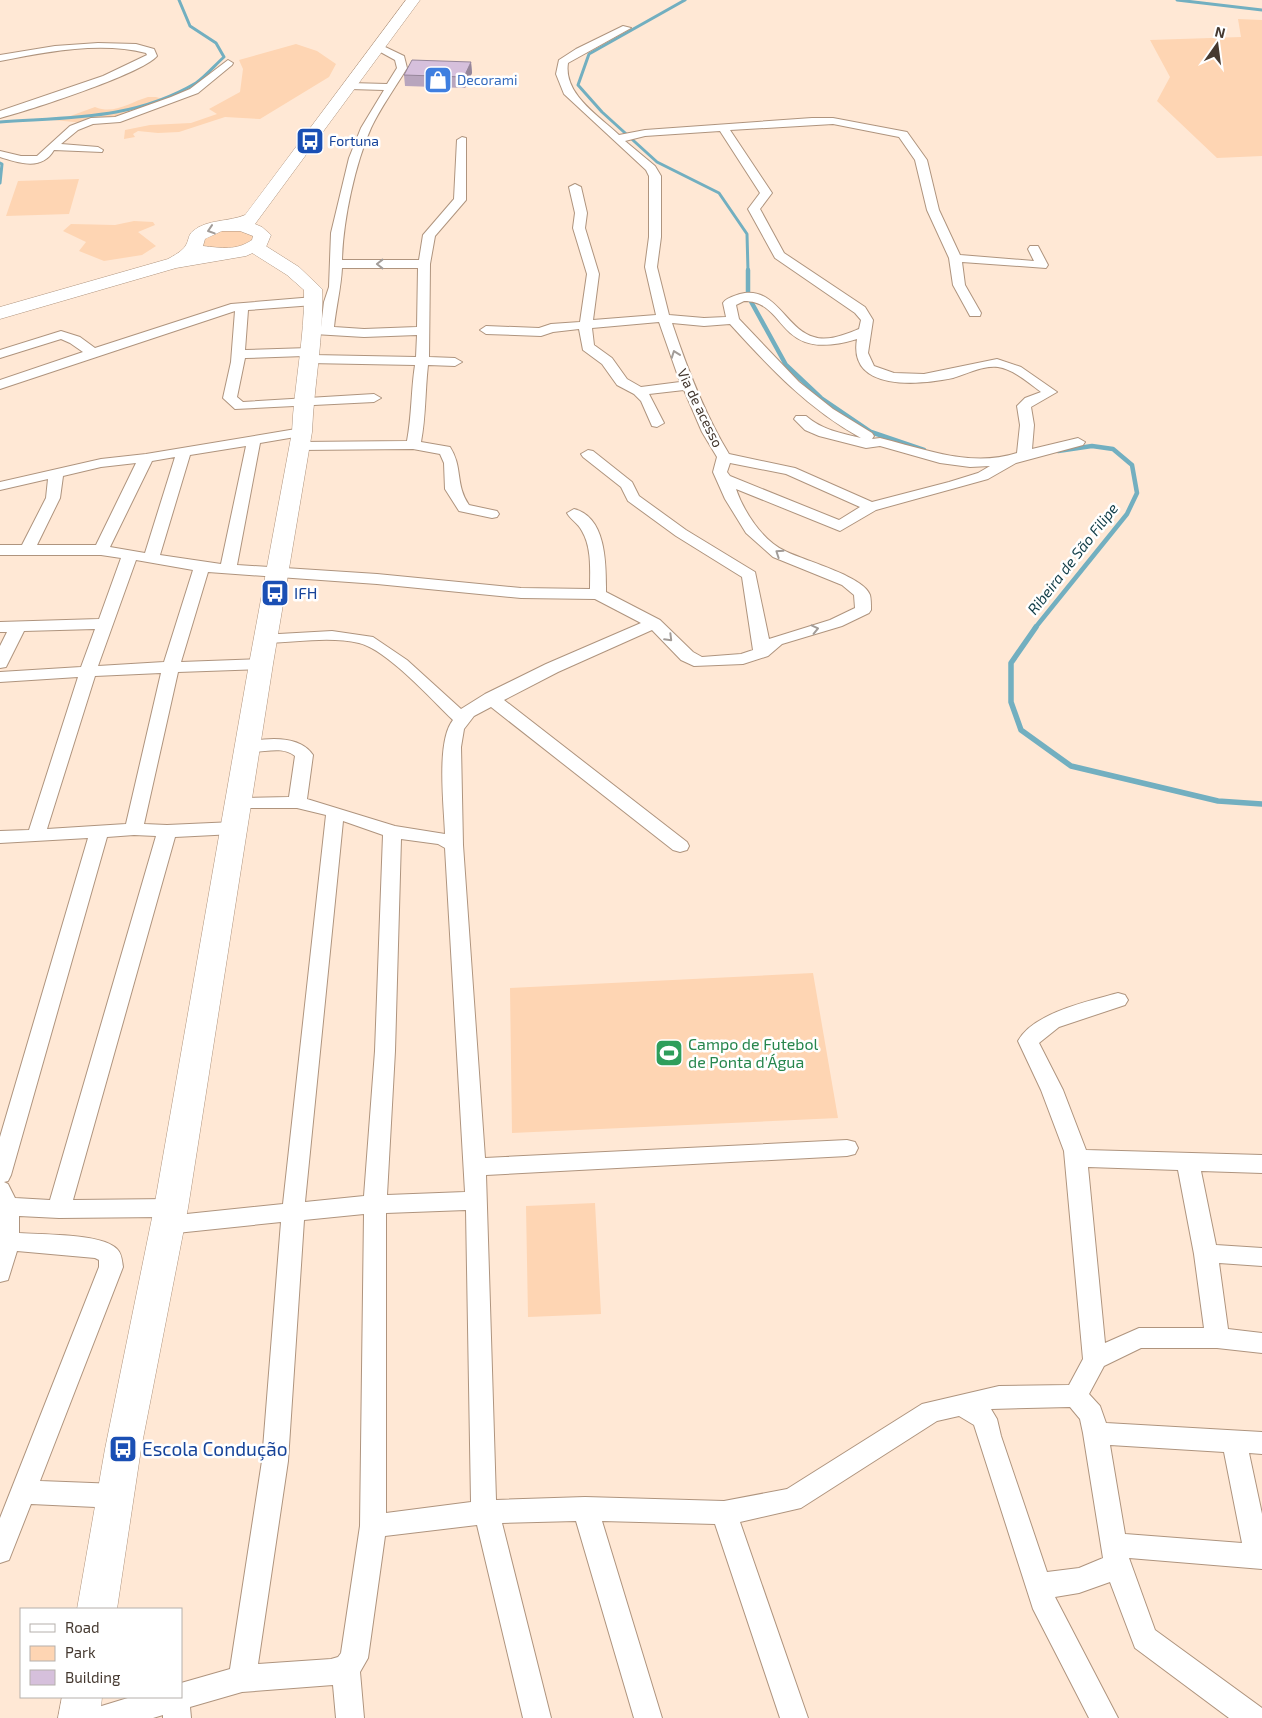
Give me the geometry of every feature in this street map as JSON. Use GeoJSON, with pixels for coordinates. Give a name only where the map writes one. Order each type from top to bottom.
{"type":"FeatureCollection","features":[{"type":"Feature","properties":{"kind":"street"},"geometry":{"type":"LineString","coordinates":[[246,225],[412,0]]}},
{"type":"Feature","properties":{"kind":"street"},"geometry":{"type":"LineString","coordinates":[[626,28],[579,51],[563,62],[561,74],[568,92],[618,140],[645,133],[832,121],[903,134],[921,160],[933,210],[955,258],[958,285],[975,312]]}},
{"type":"Feature","properties":{"kind":"street"},"geometry":{"type":"LineString","coordinates":[[0,58],[51,51],[122,46],[151,51],[152,56],[149,61],[123,72],[0,115]]}},
{"type":"Feature","properties":{"kind":"street"},"geometry":{"type":"LineString","coordinates":[[314,343],[334,292],[337,233],[355,158],[366,128],[402,68],[400,58],[378,47]]}},
{"type":"Feature","properties":{"kind":"street"},"geometry":{"type":"LineString","coordinates":[[0,154],[21,161],[32,161],[41,158],[48,153],[59,138],[74,128],[90,121],[111,121],[175,99],[194,90],[228,63]]}},
{"type":"Feature","properties":{"kind":"street"},"geometry":{"type":"LineString","coordinates":[[350,86],[389,87]]}},
{"type":"Feature","properties":{"kind":"street"},"geometry":{"type":"LineString","coordinates":[[723,127],[766,193],[754,209],[780,255],[810,278],[860,310],[866,320],[860,353],[865,366],[874,373],[907,379],[932,378],[994,363],[1006,364],[1050,392],[1042,397],[1030,400],[1024,406],[1027,425],[1017,458],[976,478],[871,507],[840,526],[725,479]]}},
{"type":"Feature","properties":{"kind":"street"},"geometry":{"type":"LineString","coordinates":[[413,446],[418,430],[425,286],[424,264],[429,234],[460,200],[462,140]]}},
{"type":"Feature","properties":{"kind":"street","name":"Via de acesso"},"geometry":{"type":"LineString","coordinates":[[598,594],[654,623],[687,656],[700,662],[743,659],[762,653],[776,641],[801,632],[836,624],[863,610],[862,594],[848,582],[778,554],[751,530],[732,499],[725,479],[720,472],[724,457],[709,432],[678,361],[663,318],[652,267],[655,237],[655,176],[651,168],[618,140]]}},
{"type":"Feature","properties":{"kind":"street"},"geometry":{"type":"LineString","coordinates":[[51,147],[98,150]]}},
{"type":"Feature","properties":{"kind":"street"},"geometry":{"type":"LineString","coordinates":[[575,187],[580,212],[579,228],[594,274],[585,325],[588,347],[607,361],[622,382],[639,390],[647,400],[657,423]]}},
{"type":"Feature","properties":{"kind":"street"},"geometry":{"type":"LineString","coordinates":[[174,263],[195,244],[198,236],[205,232],[246,225],[262,235],[260,243],[265,254]]}},
{"type":"Feature","properties":{"kind":"street"},"geometry":{"type":"LineString","coordinates":[[97,1608],[117,1496],[123,1449],[169,1216],[277,571],[301,439],[303,402],[314,343],[314,301],[310,284],[265,254],[206,252],[195,244]]}},
{"type":"Feature","properties":{"kind":"street"},"geometry":{"type":"LineString","coordinates":[[955,258],[1042,265],[1034,248]]}},
{"type":"Feature","properties":{"kind":"street"},"geometry":{"type":"LineString","coordinates":[[0,313],[174,263],[227,254],[265,254]]}},
{"type":"Feature","properties":{"kind":"street"},"geometry":{"type":"LineString","coordinates":[[336,264],[424,264]]}},
{"type":"Feature","properties":{"kind":"street"},"geometry":{"type":"LineString","coordinates":[[865,331],[826,342],[808,340],[762,300],[748,296],[738,297],[729,303],[732,320],[802,393],[848,426],[880,442],[940,459],[970,463],[1017,458],[1078,442]]}},
{"type":"Feature","properties":{"kind":"street"},"geometry":{"type":"LineString","coordinates":[[0,385],[140,337],[242,306],[314,301]]}},
{"type":"Feature","properties":{"kind":"street"},"geometry":{"type":"LineString","coordinates":[[242,306],[239,354],[230,398],[234,403],[240,406],[374,398]]}},
{"type":"Feature","properties":{"kind":"street"},"geometry":{"type":"LineString","coordinates":[[486,330],[541,332],[551,328],[663,318],[704,322],[732,320]]}},
{"type":"Feature","properties":{"kind":"street"},"geometry":{"type":"LineString","coordinates":[[239,354],[314,343],[364,333],[422,331]]}},
{"type":"Feature","properties":{"kind":"street"},"geometry":{"type":"LineString","coordinates":[[0,354],[61,335],[75,340],[94,354]]}},
{"type":"Feature","properties":{"kind":"street"},"geometry":{"type":"LineString","coordinates":[[314,343],[367,358],[421,362],[455,362]]}},
{"type":"Feature","properties":{"kind":"street"},"geometry":{"type":"LineString","coordinates":[[639,390],[689,385]]}},
{"type":"Feature","properties":{"kind":"street"},"geometry":{"type":"LineString","coordinates":[[801,419],[810,427],[824,433],[866,444],[880,442]]}},
{"type":"Feature","properties":{"kind":"street"},"geometry":{"type":"LineString","coordinates":[[0,486],[101,462],[146,458],[254,440],[301,439],[413,446],[445,450],[450,456],[452,488],[464,508],[492,514]]}},
{"type":"Feature","properties":{"kind":"street"},"geometry":{"type":"LineString","coordinates":[[228,569],[254,440]]}},
{"type":"Feature","properties":{"kind":"street"},"geometry":{"type":"LineString","coordinates":[[151,559],[184,451]]}},
{"type":"Feature","properties":{"kind":"street"},"geometry":{"type":"LineString","coordinates":[[588,454],[627,485],[633,498],[681,533],[750,575],[762,653]]}},
{"type":"Feature","properties":{"kind":"street"},"geometry":{"type":"LineString","coordinates":[[724,457],[790,471],[871,507]]}},
{"type":"Feature","properties":{"kind":"street"},"geometry":{"type":"LineString","coordinates":[[101,550],[146,458]]}},
{"type":"Feature","properties":{"kind":"street"},"geometry":{"type":"LineString","coordinates":[[27,550],[53,498],[56,472]]}},
{"type":"Feature","properties":{"kind":"street"},"geometry":{"type":"LineString","coordinates":[[0,550],[101,550],[202,567],[277,571],[521,593],[598,594],[598,561],[594,539],[586,522],[574,513]]}},
{"type":"Feature","properties":{"kind":"street"},"geometry":{"type":"LineString","coordinates":[[36,836],[88,672],[130,555]]}},
{"type":"Feature","properties":{"kind":"street"},"geometry":{"type":"LineString","coordinates":[[134,828],[171,667],[202,567]]}},
{"type":"Feature","properties":{"kind":"street"},"geometry":{"type":"LineString","coordinates":[[537,1718],[483,1498],[477,1201],[454,844],[452,747],[455,729],[468,712],[491,698],[552,668],[654,623]]}},
{"type":"Feature","properties":{"kind":"street"},"geometry":{"type":"LineString","coordinates":[[0,627],[105,624]]}},
{"type":"Feature","properties":{"kind":"street"},"geometry":{"type":"LineString","coordinates":[[0,663],[17,628]]}},
{"type":"Feature","properties":{"kind":"street"},"geometry":{"type":"LineString","coordinates":[[0,677],[171,667],[348,637],[368,640],[384,650],[462,718]]}},
{"type":"Feature","properties":{"kind":"street"},"geometry":{"type":"LineString","coordinates":[[491,698],[680,846]]}},
{"type":"Feature","properties":{"kind":"street"},"geometry":{"type":"LineString","coordinates":[[249,747],[284,746],[298,748],[304,755],[297,802]]}},
{"type":"Feature","properties":{"kind":"street"},"geometry":{"type":"LineString","coordinates":[[0,837],[99,833],[134,828],[167,831],[297,802],[335,812],[392,832],[442,839],[454,844]]}},
{"type":"Feature","properties":{"kind":"street"},"geometry":{"type":"LineString","coordinates":[[242,1680],[275,1461],[293,1213],[335,812]]}},
{"type":"Feature","properties":{"kind":"street"},"geometry":{"type":"LineString","coordinates":[[59,1209],[167,831]]}},
{"type":"Feature","properties":{"kind":"street"},"geometry":{"type":"LineString","coordinates":[[350,1718],[346,1669],[354,1658],[373,1526],[375,1204],[385,1051],[392,832]]}},
{"type":"Feature","properties":{"kind":"street"},"geometry":{"type":"LineString","coordinates":[[0,1175],[99,833]]}},
{"type":"Feature","properties":{"kind":"street"},"geometry":{"type":"LineString","coordinates":[[1076,1396],[1095,1359],[1076,1158],[1052,1090],[1028,1041],[1052,1022],[1118,1000]]}},
{"type":"Feature","properties":{"kind":"street"},"geometry":{"type":"LineString","coordinates":[[474,1167],[847,1148]]}},
{"type":"Feature","properties":{"kind":"street"},"geometry":{"type":"LineString","coordinates":[[1076,1158],[1262,1164]]}},
{"type":"Feature","properties":{"kind":"street"},"geometry":{"type":"LineString","coordinates":[[1188,1162],[1206,1254],[1217,1338]]}},
{"type":"Feature","properties":{"kind":"street"},"geometry":{"type":"LineString","coordinates":[[0,1273],[8,1241],[4,1198],[59,1209],[169,1216],[293,1213],[375,1204],[477,1201]]}},
{"type":"Feature","properties":{"kind":"street"},"geometry":{"type":"LineString","coordinates":[[0,1551],[111,1267],[110,1256],[100,1249],[8,1241]]}},
{"type":"Feature","properties":{"kind":"street"},"geometry":{"type":"LineString","coordinates":[[1206,1254],[1262,1257]]}},
{"type":"Feature","properties":{"kind":"street"},"geometry":{"type":"LineString","coordinates":[[1095,1359],[1139,1338],[1217,1338],[1262,1343]]}},
{"type":"Feature","properties":{"kind":"street"},"geometry":{"type":"LineString","coordinates":[[373,1526],[486,1512],[585,1509],[724,1514],[792,1500],[931,1412],[1000,1396],[1076,1396],[1092,1414],[1116,1554],[1145,1639],[1254,1717]]}},
{"type":"Feature","properties":{"kind":"street"},"geometry":{"type":"LineString","coordinates":[[962,1405],[985,1419],[988,1436],[1046,1609],[1104,1718]]}},
{"type":"Feature","properties":{"kind":"street"},"geometry":{"type":"LineString","coordinates":[[1096,1433],[1262,1443]]}},
{"type":"Feature","properties":{"kind":"street"},"geometry":{"type":"LineString","coordinates":[[1116,1554],[1260,1557],[1234,1442]]}},
{"type":"Feature","properties":{"kind":"street"},"geometry":{"type":"LineString","coordinates":[[22,1492],[117,1496]]}},
{"type":"Feature","properties":{"kind":"street"},"geometry":{"type":"LineString","coordinates":[[585,1509],[648,1718]]}},
{"type":"Feature","properties":{"kind":"street"},"geometry":{"type":"LineString","coordinates":[[724,1514],[794,1718]]}},
{"type":"Feature","properties":{"kind":"street"},"geometry":{"type":"LineString","coordinates":[[1037,1585],[1086,1580],[1104,1574],[1116,1554]]}},
{"type":"Feature","properties":{"kind":"street"},"geometry":{"type":"LineString","coordinates":[[105,1718],[177,1709],[242,1680],[346,1669]]}},
{"type":"Feature","properties":{"kind":"street"},"geometry":{"type":"LineString","coordinates":[[79,1718],[82,1698]]}},
{"type":"Feature","properties":{"kind":"green space"},"geometry":{"type":"Polygon","coordinates":[[[1238,19],[1262,20],[1262,156],[1217,158],[1157,101],[1170,77],[1150,40],[1241,37],[1238,19]]]}},
{"type":"Feature","properties":{"kind":"green space"},"geometry":{"type":"Polygon","coordinates":[[[296,44],[317,51],[336,64],[329,77],[260,119],[225,117],[179,132],[158,133],[138,131],[133,134],[135,137],[124,139],[125,130],[150,125],[191,123],[217,114],[209,109],[240,92],[243,69],[239,60],[296,44]]]}},
{"type":"Feature","properties":{"kind":"green space"},"geometry":{"type":"Polygon","coordinates":[[[148,97],[169,101],[163,107],[150,107],[110,119],[103,117],[85,123],[53,120],[65,118],[95,107],[109,110],[116,109],[148,97]]]}},
{"type":"Feature","properties":{"kind":"green space"},"geometry":{"type":"Polygon","coordinates":[[[79,179],[69,214],[6,216],[18,181],[79,179]]]}},
{"type":"Feature","properties":{"kind":"green space"},"geometry":{"type":"Polygon","coordinates":[[[134,221],[153,222],[155,225],[138,232],[156,246],[142,255],[104,261],[79,251],[86,242],[63,231],[71,224],[115,225],[134,221]]]}},
{"type":"Feature","properties":{"kind":"green space"},"geometry":{"type":"Polygon","coordinates":[[[219,231],[245,231],[254,237],[255,240],[239,250],[204,246],[202,243],[203,240],[219,231]]]}},
{"type":"Feature","properties":{"kind":"green space","name":"Campo de Futebol de Ponta d'Água"},"geometry":{"type":"Polygon","coordinates":[[[813,973],[838,1118],[512,1133],[510,988],[813,973]]]}},
{"type":"Feature","properties":{"kind":"green space"},"geometry":{"type":"Polygon","coordinates":[[[595,1203],[601,1314],[528,1317],[526,1206],[595,1203]]]}},
{"type":"Feature","properties":{"kind":"building"},"geometry":{"type":"Polygon","coordinates":[[[412,60],[471,62],[464,77],[404,75],[412,60]]]}},
{"type":"Feature","properties":{"kind":"waterway"},"geometry":{"type":"LineString","coordinates":[[0,122],[76,117],[125,110],[149,104],[196,83],[224,57],[216,43],[190,26],[179,0]]}},
{"type":"Feature","properties":{"kind":"waterway","name":"Ribeira de São Filipe"},"geometry":{"type":"LineString","coordinates":[[685,0],[589,54],[578,85],[602,112],[657,162],[719,193],[747,234],[748,271]]}},
{"type":"Feature","properties":{"kind":"waterway"},"geometry":{"type":"LineString","coordinates":[[1177,0],[1262,10]]}},
{"type":"Feature","properties":{"kind":"waterway"},"geometry":{"type":"LineString","coordinates":[[0,163],[2,164],[0,183]]}},
{"type":"Feature","properties":{"kind":"waterway","name":"Ribeira de São Filipe"},"geometry":{"type":"LineString","coordinates":[[748,271],[748,296],[786,365],[821,398],[871,432],[924,450]]}},
{"type":"Feature","properties":{"kind":"waterway","name":"Ribeira de São Filipe"},"geometry":{"type":"LineString","coordinates":[[1035,628],[1127,514],[1137,493],[1132,465],[1113,449],[1092,446],[1058,451]]}},
{"type":"Feature","properties":{"kind":"waterway","name":"Ribeira de São Filipe"},"geometry":{"type":"LineString","coordinates":[[1036,627],[1011,663],[1011,702],[1021,730],[1071,766],[1218,801],[1262,804]]}},
{"type":"Feature","properties":{"kind":"place","name":"Decorami"},"geometry":{"type":"Point","coordinates":[438,80]}},
{"type":"Feature","properties":{"kind":"place","name":"Fortuna"},"geometry":{"type":"Point","coordinates":[310,141]}},
{"type":"Feature","properties":{"kind":"place","name":"IFH"},"geometry":{"type":"Point","coordinates":[275,593]}},
{"type":"Feature","properties":{"kind":"place","name":"Campo de Futebol de Ponta d'Água"},"geometry":{"type":"Point","coordinates":[669,1053]}},
{"type":"Feature","properties":{"kind":"place","name":"Escola Condução"},"geometry":{"type":"Point","coordinates":[123,1449]}}]}
